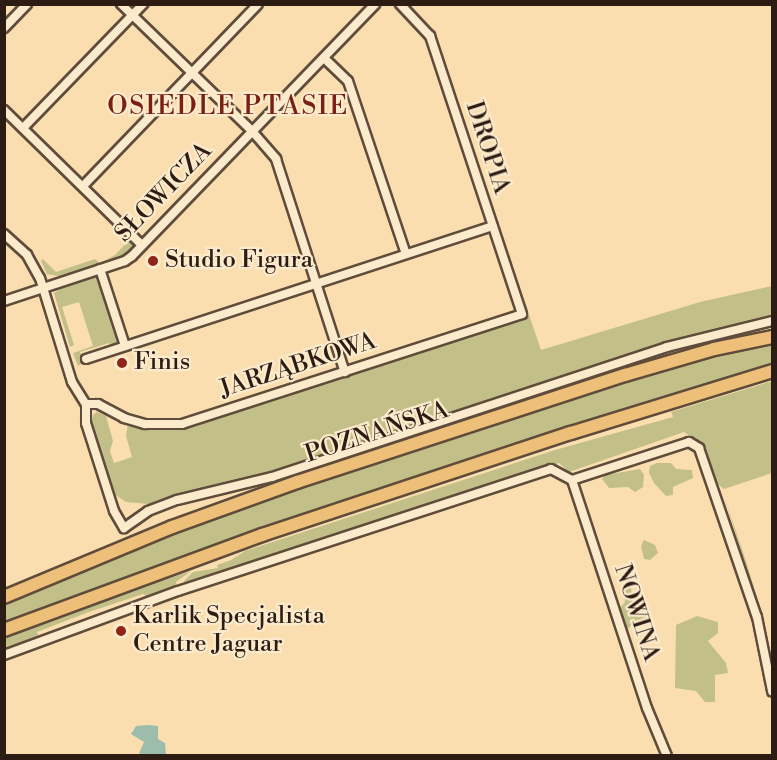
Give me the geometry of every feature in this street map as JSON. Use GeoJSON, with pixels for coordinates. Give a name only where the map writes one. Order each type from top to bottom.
{"type":"FeatureCollection","features":[{"type":"Feature","properties":{"kind":"main road","name":"POZNAŃSKA"},"geometry":{"type":"LineString","coordinates":[[4,597],[172,527],[297,482],[625,375],[714,349],[772,337]]}},
{"type":"Feature","properties":{"kind":"main road"},"geometry":{"type":"LineString","coordinates":[[4,630],[262,535],[571,433],[772,371]]}},
{"type":"Feature","properties":{"kind":"street"},"geometry":{"type":"LineString","coordinates":[[4,28],[27,4]]}},
{"type":"Feature","properties":{"kind":"street"},"geometry":{"type":"LineString","coordinates":[[121,4],[252,131],[276,159],[345,372]]}},
{"type":"Feature","properties":{"kind":"street"},"geometry":{"type":"LineString","coordinates":[[23,128],[143,4]]}},
{"type":"Feature","properties":{"kind":"street"},"geometry":{"type":"LineString","coordinates":[[83,186],[258,4]]}},
{"type":"Feature","properties":{"kind":"street","name":"SŁOWICZA"},"geometry":{"type":"LineString","coordinates":[[4,301],[125,261],[375,4]]}},
{"type":"Feature","properties":{"kind":"street","name":"DROPIA"},"geometry":{"type":"LineString","coordinates":[[400,4],[430,36],[522,314]]}},
{"type":"Feature","properties":{"kind":"street"},"geometry":{"type":"LineString","coordinates":[[324,58],[348,81],[406,254]]}},
{"type":"Feature","properties":{"kind":"street"},"geometry":{"type":"LineString","coordinates":[[4,110],[142,245]]}},
{"type":"Feature","properties":{"kind":"street"},"geometry":{"type":"LineString","coordinates":[[86,359],[493,226]]}},
{"type":"Feature","properties":{"kind":"street"},"geometry":{"type":"LineString","coordinates":[[4,234],[31,261],[43,288],[72,382],[86,404],[86,423],[114,511],[124,528],[148,511],[177,500],[272,477],[668,347],[772,321]]}},
{"type":"Feature","properties":{"kind":"street","name":"SŁOWICZA"},"geometry":{"type":"LineString","coordinates":[[100,269],[125,346]]}},
{"type":"Feature","properties":{"kind":"street","name":"JARZĄBKOWA"},"geometry":{"type":"LineString","coordinates":[[86,404],[98,404],[124,418],[145,424],[182,424],[522,314]]}},
{"type":"Feature","properties":{"kind":"street"},"geometry":{"type":"LineString","coordinates":[[4,655],[178,591],[551,469],[572,480],[689,442],[699,448],[757,617],[772,691]]}},
{"type":"Feature","properties":{"kind":"street","name":"NOWINA"},"geometry":{"type":"LineString","coordinates":[[572,480],[647,708],[667,756]]}},
{"type":"Feature","properties":{"kind":"shaded area"},"geometry":{"type":"Polygon","coordinates":[[[131,238],[133,247],[122,259],[59,279],[58,276],[47,274],[41,261],[43,259],[56,272],[95,259],[100,263],[115,255],[131,238]]]}},
{"type":"Feature","properties":{"kind":"shaded area"},"geometry":{"type":"Polygon","coordinates":[[[94,276],[101,281],[119,337],[117,344],[111,348],[109,343],[80,352],[83,362],[78,366],[73,353],[93,346],[79,302],[62,307],[74,345],[70,347],[54,293],[62,288],[61,285],[94,276]]]}},
{"type":"Feature","properties":{"kind":"shaded area"},"geometry":{"type":"Polygon","coordinates":[[[772,286],[772,318],[648,348],[245,481],[149,504],[126,502],[114,494],[91,424],[93,415],[97,412],[106,416],[113,441],[110,451],[114,463],[132,457],[126,436],[128,424],[156,429],[183,428],[529,315],[541,350],[700,302],[772,286]]]}},
{"type":"Feature","properties":{"kind":"shaded area"},"geometry":{"type":"Polygon","coordinates":[[[772,340],[772,367],[170,560],[5,623],[5,603],[175,532],[263,499],[674,364],[772,340]]]}},
{"type":"Feature","properties":{"kind":"shaded area"},"geometry":{"type":"Polygon","coordinates":[[[772,381],[772,473],[724,489],[715,482],[700,444],[684,432],[569,472],[559,463],[195,583],[183,582],[193,572],[218,568],[217,565],[245,551],[555,450],[673,417],[671,412],[772,381]]]}},
{"type":"Feature","properties":{"kind":"shaded area"},"geometry":{"type":"Polygon","coordinates":[[[657,463],[671,463],[676,469],[692,470],[693,478],[673,487],[673,495],[666,496],[654,483],[649,473],[650,466],[657,463]]]}},
{"type":"Feature","properties":{"kind":"shaded area"},"geometry":{"type":"Polygon","coordinates":[[[640,469],[644,475],[643,487],[635,492],[628,487],[609,488],[602,479],[605,475],[640,469]]]}},
{"type":"Feature","properties":{"kind":"shaded area"},"geometry":{"type":"Polygon","coordinates":[[[724,496],[743,552],[757,597],[755,595],[724,496]]]}},
{"type":"Feature","properties":{"kind":"shaded area"},"geometry":{"type":"Polygon","coordinates":[[[644,540],[655,545],[658,553],[650,560],[644,559],[641,546],[644,540]]]}},
{"type":"Feature","properties":{"kind":"shaded area"},"geometry":{"type":"Polygon","coordinates":[[[191,571],[176,582],[177,588],[148,597],[143,594],[86,613],[37,632],[39,638],[5,649],[5,636],[72,610],[191,571]]]}},
{"type":"Feature","properties":{"kind":"shaded area"},"geometry":{"type":"Polygon","coordinates":[[[627,585],[631,588],[634,609],[644,609],[648,616],[647,620],[636,620],[626,631],[619,609],[625,602],[624,587],[627,585]]]}},
{"type":"Feature","properties":{"kind":"shaded area"},"geometry":{"type":"Polygon","coordinates":[[[697,616],[718,622],[718,633],[708,641],[726,663],[728,673],[715,675],[715,702],[705,702],[696,691],[675,688],[676,625],[697,616]]]}},
{"type":"Feature","properties":{"kind":"shaded area"},"geometry":{"type":"Polygon","coordinates":[[[136,726],[158,726],[158,739],[165,743],[166,755],[141,755],[139,753],[144,742],[131,734],[136,726]]]}},
{"type":"Feature","properties":{"kind":"place","name":"Studio Figura"},"geometry":{"type":"Point","coordinates":[153,261]}},
{"type":"Feature","properties":{"kind":"place","name":"Finis"},"geometry":{"type":"Point","coordinates":[122,363]}},
{"type":"Feature","properties":{"kind":"place","name":"Karlik Specjalista Centre Jaguar"},"geometry":{"type":"Point","coordinates":[121,631]}},
{"type":"Feature","properties":{"kind":"district","name":"OSIEDLE PTASIE"},"geometry":{"type":"Point","coordinates":[228,107]}}]}
